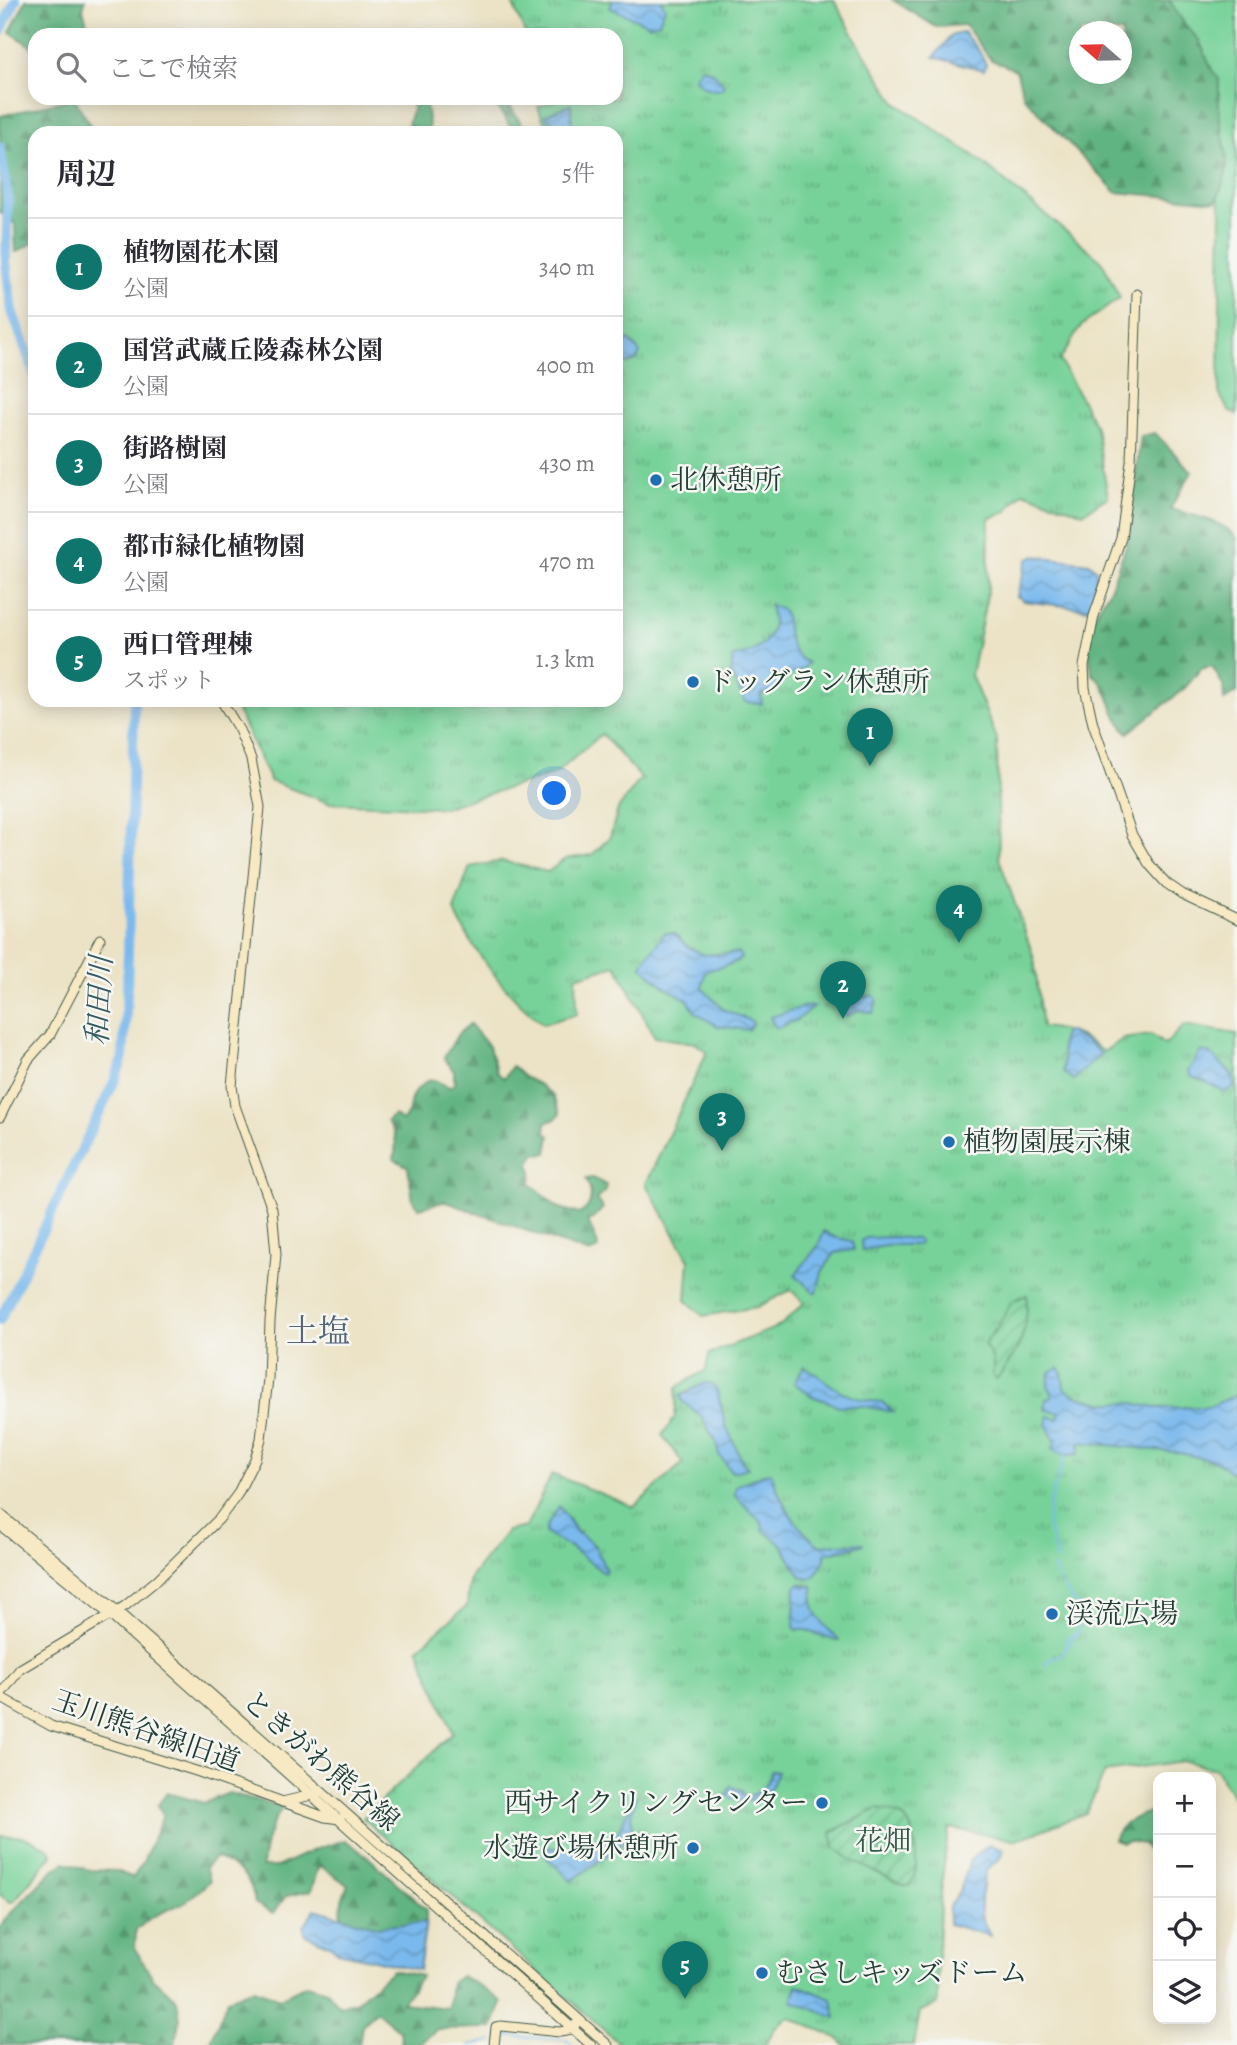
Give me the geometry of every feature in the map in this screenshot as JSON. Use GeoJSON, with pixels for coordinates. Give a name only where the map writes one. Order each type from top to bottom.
{"type":"FeatureCollection","features":[{"type":"Feature","properties":{"kind":"street"},"geometry":{"type":"LineString","coordinates":[[1137,294],[1130,461],[1121,538],[1094,616],[1084,666],[1085,688],[1093,724],[1132,835],[1149,864],[1166,883],[1182,894],[1237,919]]}},
{"type":"Feature","properties":{"kind":"street"},"geometry":{"type":"LineString","coordinates":[[0,1696],[20,1669],[113,1613],[157,1580],[219,1519],[237,1495],[255,1459],[261,1439],[276,1254],[272,1209],[235,1106],[232,1086],[260,807],[251,759],[239,730],[225,707]]}},
{"type":"Feature","properties":{"kind":"street"},"geometry":{"type":"LineString","coordinates":[[0,1117],[28,1060],[50,1035],[100,939]]}},
{"type":"Feature","properties":{"kind":"street","name":"ときがわ熊谷線"},"geometry":{"type":"LineString","coordinates":[[0,1514],[326,1795],[608,2045]]}},
{"type":"Feature","properties":{"kind":"street","name":"ときがわ熊谷線"},"geometry":{"type":"LineString","coordinates":[[0,1525],[113,1613],[592,2045]]}},
{"type":"Feature","properties":{"kind":"street","name":"玉川熊谷線旧道"},"geometry":{"type":"LineString","coordinates":[[0,1696],[51,1726],[199,1772],[325,1817],[340,1819]]}},
{"type":"Feature","properties":{"kind":"street"},"geometry":{"type":"LineString","coordinates":[[296,1799],[299,1792],[298,1781]]}},
{"type":"Feature","properties":{"kind":"street"},"geometry":{"type":"LineString","coordinates":[[281,1802],[312,1794],[326,1795]]}},
{"type":"Feature","properties":{"kind":"street"},"geometry":{"type":"LineString","coordinates":[[494,2045],[496,2027],[560,2032],[572,2028],[580,2020]]}},
{"type":"Feature","properties":{"kind":"green space"},"geometry":{"type":"Polygon","coordinates":[[[26,0],[85,0],[83,9],[88,28],[28,28],[28,44],[10,32],[26,0]]]}},
{"type":"Feature","properties":{"kind":"green space"},"geometry":{"type":"Polygon","coordinates":[[[511,0],[834,0],[896,103],[974,156],[1101,260],[1120,298],[1081,326],[1060,360],[1096,427],[1108,497],[1083,513],[1023,492],[1006,512],[989,519],[988,590],[971,675],[997,739],[999,858],[1034,958],[1042,1027],[1075,1034],[1103,1052],[1123,1039],[1151,1035],[1165,1045],[1184,1025],[1237,1034],[1237,1804],[1216,1769],[1184,1761],[1105,1772],[1086,1813],[1016,1840],[949,1828],[939,1916],[938,2005],[920,2011],[914,2045],[844,2045],[838,2038],[788,2017],[775,2028],[765,2045],[621,2045],[363,1818],[453,1733],[418,1648],[467,1606],[470,1578],[507,1531],[526,1527],[552,1474],[634,1507],[683,1463],[662,1435],[675,1418],[677,1387],[706,1370],[709,1354],[780,1326],[804,1303],[791,1290],[757,1307],[703,1316],[686,1300],[689,1260],[646,1184],[707,1052],[695,1043],[655,1037],[616,965],[576,977],[577,1014],[543,1024],[516,1000],[492,972],[471,942],[454,910],[470,867],[502,861],[548,872],[565,859],[592,855],[610,837],[618,809],[641,778],[602,734],[555,774],[442,808],[329,803],[270,781],[234,707],[623,707],[623,126],[546,126],[538,107],[623,105],[623,28],[523,28],[511,0]]]}},
{"type":"Feature","properties":{"kind":"green space"},"geometry":{"type":"Polygon","coordinates":[[[893,0],[1169,0],[1199,40],[1212,70],[1219,79],[1219,114],[1227,168],[1216,201],[1116,192],[1024,97],[1016,70],[991,60],[965,25],[936,27],[893,0]]]}},
{"type":"Feature","properties":{"kind":"green space"},"geometry":{"type":"Polygon","coordinates":[[[1138,0],[1237,0],[1237,415],[1228,410],[1219,393],[1221,213],[1207,108],[1138,0]]]}},
{"type":"Feature","properties":{"kind":"green space"},"geometry":{"type":"Polygon","coordinates":[[[46,105],[79,105],[91,126],[28,126],[28,246],[16,252],[15,224],[0,212],[0,116],[46,105]]]}},
{"type":"Feature","properties":{"kind":"green space"},"geometry":{"type":"Polygon","coordinates":[[[413,105],[426,105],[429,126],[408,126],[413,105]]]}},
{"type":"Feature","properties":{"kind":"green space"},"geometry":{"type":"Polygon","coordinates":[[[510,105],[523,126],[510,126],[498,108],[510,105]]]}},
{"type":"Feature","properties":{"kind":"green space"},"geometry":{"type":"Polygon","coordinates":[[[1155,433],[1192,472],[1170,509],[1217,523],[1237,539],[1237,692],[1224,700],[1223,685],[1212,666],[1201,669],[1184,689],[1128,733],[1117,718],[1103,685],[1092,674],[1087,638],[1094,616],[1110,589],[1126,546],[1141,436],[1155,433]]]}},
{"type":"Feature","properties":{"kind":"green space"},"geometry":{"type":"Polygon","coordinates":[[[470,1024],[489,1047],[497,1073],[504,1078],[512,1066],[553,1096],[560,1114],[554,1120],[546,1122],[545,1132],[550,1136],[547,1153],[535,1154],[529,1165],[532,1171],[531,1184],[557,1207],[579,1214],[591,1199],[586,1179],[593,1178],[606,1185],[606,1191],[597,1199],[603,1208],[593,1219],[588,1220],[598,1249],[589,1253],[444,1201],[419,1208],[413,1201],[408,1167],[394,1159],[395,1139],[387,1121],[394,1115],[402,1121],[405,1118],[413,1094],[427,1081],[434,1080],[449,1087],[454,1084],[454,1071],[444,1058],[458,1034],[470,1024]]]}},
{"type":"Feature","properties":{"kind":"green space"},"geometry":{"type":"Polygon","coordinates":[[[1027,1295],[1026,1321],[1021,1340],[997,1379],[993,1378],[993,1360],[984,1344],[1012,1301],[1027,1295]]]}},
{"type":"Feature","properties":{"kind":"green space"},"geometry":{"type":"Polygon","coordinates":[[[167,1793],[204,1803],[229,1793],[283,1807],[268,1836],[262,1867],[277,1867],[314,1850],[345,1840],[367,1856],[426,1910],[426,1922],[377,1927],[341,1916],[342,1900],[348,1885],[319,1865],[311,1891],[286,1896],[273,1913],[255,1903],[251,1886],[243,1874],[216,1857],[205,1868],[210,1881],[187,1901],[150,1918],[136,1930],[135,1949],[153,1978],[177,2000],[180,2019],[174,2045],[0,2045],[0,1928],[4,1920],[53,1870],[65,1862],[88,1870],[117,1871],[133,1878],[163,1816],[158,1805],[167,1793]]]}},
{"type":"Feature","properties":{"kind":"green space","name":"花畑"},"geometry":{"type":"Polygon","coordinates":[[[877,1809],[900,1815],[912,1831],[916,1863],[910,1886],[902,1885],[851,1860],[834,1847],[831,1832],[877,1809]]]}},
{"type":"Feature","properties":{"kind":"green space"},"geometry":{"type":"Polygon","coordinates":[[[1153,1812],[1153,1858],[1143,1844],[1114,1840],[1126,1823],[1153,1812]]]}},
{"type":"Feature","properties":{"kind":"green space"},"geometry":{"type":"Polygon","coordinates":[[[0,1836],[33,1840],[51,1851],[52,1855],[14,1901],[10,1902],[0,1895],[0,1836]]]}},
{"type":"Feature","properties":{"kind":"green space"},"geometry":{"type":"Polygon","coordinates":[[[392,1970],[421,1976],[402,2003],[448,2008],[451,1983],[461,1976],[489,1991],[502,2002],[493,2028],[437,2029],[419,2045],[402,2045],[400,2031],[376,2011],[362,2025],[359,2045],[209,2045],[228,1999],[253,1989],[280,1998],[306,1985],[327,1991],[340,2006],[357,2001],[392,1970]]]}},
{"type":"Feature","properties":{"kind":"water"},"geometry":{"type":"Polygon","coordinates":[[[613,0],[661,0],[665,8],[659,22],[650,25],[610,8],[613,0]]]}},
{"type":"Feature","properties":{"kind":"water"},"geometry":{"type":"Polygon","coordinates":[[[963,32],[979,51],[986,64],[984,70],[934,57],[951,36],[963,32]]]}},
{"type":"Feature","properties":{"kind":"water"},"geometry":{"type":"Polygon","coordinates":[[[702,67],[714,73],[724,85],[722,89],[706,88],[694,78],[702,67]]]}},
{"type":"Feature","properties":{"kind":"water"},"geometry":{"type":"Polygon","coordinates":[[[571,105],[572,126],[556,126],[545,115],[571,105]]]}},
{"type":"Feature","properties":{"kind":"water"},"geometry":{"type":"Polygon","coordinates":[[[629,340],[640,353],[637,359],[628,364],[623,361],[623,343],[629,340]]]}},
{"type":"Feature","properties":{"kind":"water"},"geometry":{"type":"Polygon","coordinates":[[[1034,556],[1089,563],[1097,570],[1093,601],[1089,609],[1024,601],[1017,596],[1027,560],[1034,556]]]}},
{"type":"Feature","properties":{"kind":"water"},"geometry":{"type":"Polygon","coordinates":[[[770,605],[784,613],[793,650],[808,663],[783,680],[772,692],[761,694],[762,704],[745,702],[731,674],[733,657],[747,654],[765,642],[773,622],[770,605]]]}},
{"type":"Feature","properties":{"kind":"water"},"geometry":{"type":"Polygon","coordinates":[[[665,933],[674,933],[687,946],[704,955],[739,953],[741,958],[737,961],[705,972],[702,988],[724,1010],[752,1021],[748,1030],[712,1023],[695,1012],[688,1000],[665,987],[642,967],[665,933]]]}},
{"type":"Feature","properties":{"kind":"water"},"geometry":{"type":"Polygon","coordinates":[[[873,995],[877,1000],[873,1013],[859,1010],[844,1015],[840,1000],[873,995]]]}},
{"type":"Feature","properties":{"kind":"water"},"geometry":{"type":"Polygon","coordinates":[[[815,1006],[797,1020],[778,1028],[770,1017],[803,1007],[815,1006]]]}},
{"type":"Feature","properties":{"kind":"water"},"geometry":{"type":"Polygon","coordinates":[[[1067,1031],[1088,1042],[1101,1054],[1073,1080],[1063,1072],[1061,1044],[1067,1031]]]}},
{"type":"Feature","properties":{"kind":"water"},"geometry":{"type":"Polygon","coordinates":[[[1201,1051],[1211,1054],[1233,1075],[1234,1088],[1224,1092],[1191,1077],[1188,1071],[1201,1051]]]}},
{"type":"Feature","properties":{"kind":"water"},"geometry":{"type":"Polygon","coordinates":[[[824,1231],[834,1237],[852,1241],[854,1250],[835,1253],[822,1272],[817,1292],[814,1292],[795,1275],[818,1246],[824,1231]]]}},
{"type":"Feature","properties":{"kind":"water"},"geometry":{"type":"Polygon","coordinates":[[[866,1238],[917,1239],[920,1243],[862,1250],[861,1241],[866,1238]]]}},
{"type":"Feature","properties":{"kind":"water"},"geometry":{"type":"Polygon","coordinates":[[[804,1366],[840,1391],[857,1398],[882,1402],[893,1412],[864,1406],[839,1406],[812,1396],[794,1383],[804,1366]]]}},
{"type":"Feature","properties":{"kind":"water"},"geometry":{"type":"Polygon","coordinates":[[[1059,1368],[1064,1388],[1076,1396],[1102,1403],[1133,1403],[1155,1408],[1209,1407],[1234,1396],[1237,1392],[1237,1477],[1216,1461],[1175,1452],[1080,1442],[1079,1454],[1065,1455],[1056,1451],[1052,1448],[1057,1439],[1054,1439],[1047,1426],[1048,1416],[1058,1419],[1060,1412],[1045,1410],[1046,1399],[1051,1397],[1052,1392],[1048,1386],[1050,1372],[1059,1368]]]}},
{"type":"Feature","properties":{"kind":"water"},"geometry":{"type":"Polygon","coordinates":[[[705,1383],[711,1384],[717,1390],[726,1426],[743,1463],[748,1468],[732,1472],[719,1455],[716,1442],[700,1415],[683,1402],[680,1396],[705,1383]]]}},
{"type":"Feature","properties":{"kind":"water"},"geometry":{"type":"Polygon","coordinates":[[[768,1472],[772,1475],[790,1515],[820,1546],[863,1543],[862,1545],[825,1554],[825,1560],[813,1578],[801,1577],[782,1545],[763,1530],[762,1523],[734,1494],[736,1486],[768,1472]]]}},
{"type":"Feature","properties":{"kind":"water"},"geometry":{"type":"Polygon","coordinates":[[[559,1506],[576,1531],[595,1546],[606,1570],[604,1573],[571,1548],[545,1533],[559,1506]]]}},
{"type":"Feature","properties":{"kind":"water"},"geometry":{"type":"Polygon","coordinates":[[[799,1584],[814,1587],[812,1595],[815,1610],[839,1640],[794,1627],[795,1587],[799,1584]]]}},
{"type":"Feature","properties":{"kind":"water"},"geometry":{"type":"Polygon","coordinates":[[[771,1771],[777,1771],[774,1780],[759,1798],[743,1801],[726,1795],[731,1786],[742,1791],[743,1795],[758,1792],[765,1786],[771,1771]]]}},
{"type":"Feature","properties":{"kind":"water"},"geometry":{"type":"Polygon","coordinates":[[[634,1796],[632,1826],[628,1836],[619,1846],[572,1881],[547,1858],[544,1847],[591,1847],[618,1832],[634,1796]]]}},
{"type":"Feature","properties":{"kind":"water"},"geometry":{"type":"Polygon","coordinates":[[[989,1845],[1004,1849],[1000,1858],[986,1870],[981,1897],[981,1916],[990,1936],[949,1924],[949,1907],[961,1888],[970,1860],[989,1845]]]}},
{"type":"Feature","properties":{"kind":"water"},"geometry":{"type":"Polygon","coordinates":[[[315,1909],[377,1927],[426,1922],[419,1970],[338,1952],[330,1945],[305,1935],[304,1926],[315,1909]]]}},
{"type":"Feature","properties":{"kind":"water"},"geometry":{"type":"Polygon","coordinates":[[[797,1985],[832,1999],[836,2018],[792,2001],[797,1985]]]}},
{"type":"Feature","properties":{"kind":"waterway","name":"和田川"},"geometry":{"type":"LineString","coordinates":[[0,32],[16,0]]}},
{"type":"Feature","properties":{"kind":"waterway","name":"和田川"},"geometry":{"type":"LineString","coordinates":[[0,147],[8,198],[6,261],[12,311],[28,356]]}},
{"type":"Feature","properties":{"kind":"waterway","name":"和田川"},"geometry":{"type":"LineString","coordinates":[[0,1320],[115,1080],[123,1057],[134,707]]}},
{"type":"Feature","properties":{"kind":"waterway"},"geometry":{"type":"LineString","coordinates":[[1056,1561],[1048,1527],[1048,1513],[1065,1456]]}},
{"type":"Feature","properties":{"kind":"waterway"},"geometry":{"type":"LineString","coordinates":[[1044,1665],[1051,1658],[1061,1655],[1078,1633],[1082,1611],[1061,1584],[1054,1567]]}},
{"type":"Feature","properties":{"kind":"waterway"},"geometry":{"type":"LineString","coordinates":[[1065,1649],[1066,1639],[1077,1633]]}},
{"type":"Feature","properties":{"kind":"waterway"},"geometry":{"type":"LineString","coordinates":[[498,2041],[501,2035],[566,2040],[572,2045]]}},
{"type":"Feature","properties":{"kind":"waterway"},"geometry":{"type":"LineString","coordinates":[[469,2045],[492,2041]]}},
{"type":"Feature","properties":{"kind":"place","name":"北休憩所"},"geometry":{"type":"Point","coordinates":[656,480]}},
{"type":"Feature","properties":{"kind":"place","name":"ドッグラン休憩所"},"geometry":{"type":"Point","coordinates":[693,682]}},
{"type":"Feature","properties":{"kind":"place","name":"植物園花木園"},"geometry":{"type":"Point","coordinates":[870,766]}},
{"type":"Feature","properties":{"kind":"place","name":"都市緑化植物園"},"geometry":{"type":"Point","coordinates":[959,943]}},
{"type":"Feature","properties":{"kind":"place","name":"国営武蔵丘陵森林公園"},"geometry":{"type":"Point","coordinates":[843,1019]}},
{"type":"Feature","properties":{"kind":"place","name":"植物園展示棟"},"geometry":{"type":"Point","coordinates":[949,1142]}},
{"type":"Feature","properties":{"kind":"place","name":"街路樹園"},"geometry":{"type":"Point","coordinates":[722,1151]}},
{"type":"Feature","properties":{"kind":"place","name":"渓流広場"},"geometry":{"type":"Point","coordinates":[1052,1614]}},
{"type":"Feature","properties":{"kind":"place","name":"西サイクリングセンター"},"geometry":{"type":"Point","coordinates":[822,1803]}},
{"type":"Feature","properties":{"kind":"place","name":"水遊び場休憩所"},"geometry":{"type":"Point","coordinates":[693,1848]}},
{"type":"Feature","properties":{"kind":"place","name":"むさしキッズドーム"},"geometry":{"type":"Point","coordinates":[762,1973]}},
{"type":"Feature","properties":{"kind":"place","name":"西口管理棟"},"geometry":{"type":"Point","coordinates":[685,1999]}},
{"type":"Feature","properties":{"kind":"district","name":"土塩"},"geometry":{"type":"Point","coordinates":[318,1331]}}]}
